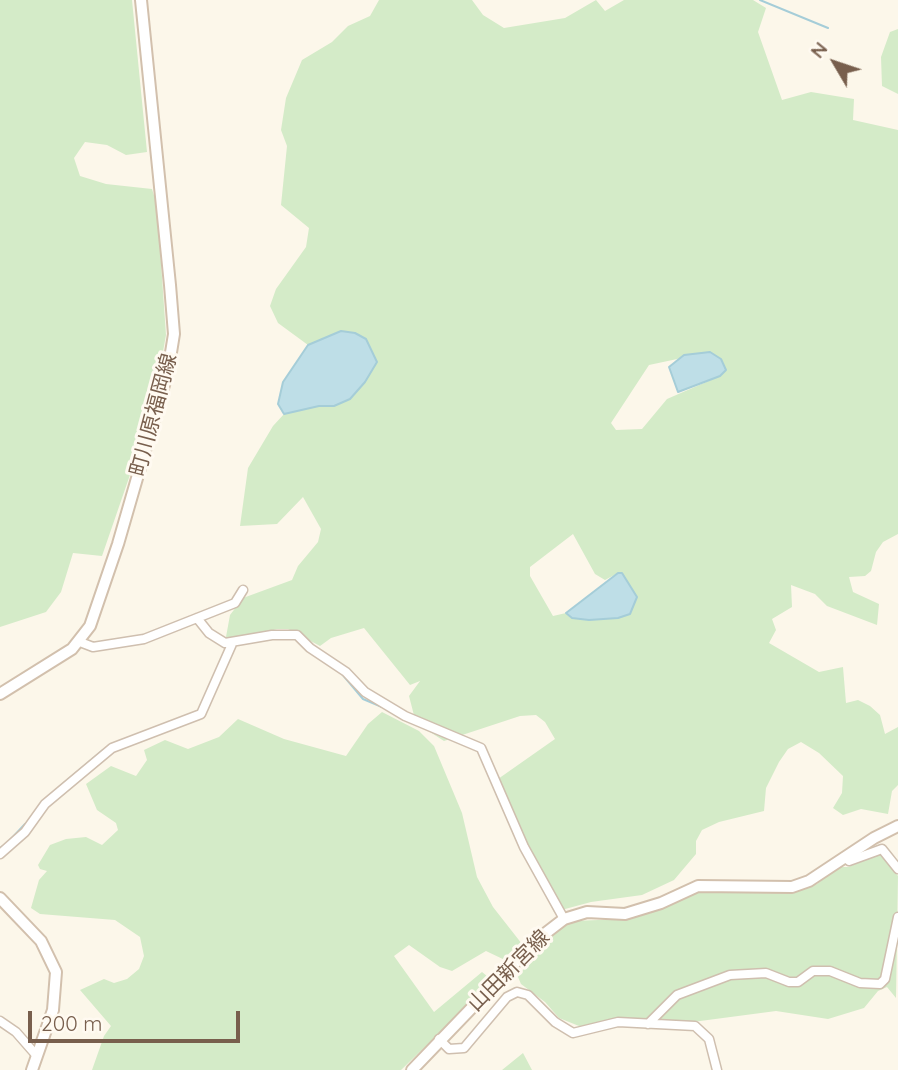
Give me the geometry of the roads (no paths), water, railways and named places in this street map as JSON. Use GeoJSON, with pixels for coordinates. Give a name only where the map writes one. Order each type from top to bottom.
{"type":"FeatureCollection","features":[{"type":"Feature","properties":{"kind":"main road","name":"町川原福岡線"},"geometry":{"type":"LineString","coordinates":[[2,689],[80,642],[96,613],[160,403],[174,334],[141,0]]}},
{"type":"Feature","properties":{"kind":"main road","name":"山田新宮線"},"geometry":{"type":"LineString","coordinates":[[412,1070],[538,939],[564,919],[587,912],[625,914],[661,903],[698,886],[792,887],[809,881],[898,826]]}},
{"type":"Feature","properties":{"kind":"main road"},"geometry":{"type":"LineString","coordinates":[[0,898],[41,941],[56,972],[53,1010],[32,1070]]}},
{"type":"Feature","properties":{"kind":"street"},"geometry":{"type":"LineString","coordinates":[[80,642],[83,646],[93,647],[145,639],[235,603],[243,590]]}},
{"type":"Feature","properties":{"kind":"street"},"geometry":{"type":"LineString","coordinates":[[197,618],[214,637],[232,644],[249,637],[297,635],[310,648],[346,672],[365,692],[416,721],[481,748],[524,847],[564,919]]}},
{"type":"Feature","properties":{"kind":"street"},"geometry":{"type":"LineString","coordinates":[[0,855],[25,832],[45,804],[112,748],[201,714],[232,644]]}},
{"type":"Feature","properties":{"kind":"street"},"geometry":{"type":"LineString","coordinates":[[844,857],[849,861],[882,849],[898,869]]}},
{"type":"Feature","properties":{"kind":"street"},"geometry":{"type":"LineString","coordinates":[[648,1024],[677,995],[730,975],[766,973],[789,982],[798,982],[813,971],[830,971],[860,983],[880,984],[885,979],[898,917]]}},
{"type":"Feature","properties":{"kind":"street"},"geometry":{"type":"LineString","coordinates":[[439,1039],[449,1049],[464,1048],[507,997],[517,992],[528,995],[555,1022],[573,1033],[618,1022],[695,1026],[709,1039],[717,1070]]}},
{"type":"Feature","properties":{"kind":"street"},"geometry":{"type":"LineString","coordinates":[[0,1021],[16,1032],[37,1056]]}},
{"type":"Feature","properties":{"kind":"water"},"geometry":{"type":"Polygon","coordinates":[[[341,331],[355,333],[366,339],[377,362],[365,382],[350,399],[334,406],[319,406],[284,414],[278,404],[283,382],[308,345],[341,331]]]}},
{"type":"Feature","properties":{"kind":"water"},"geometry":{"type":"Polygon","coordinates":[[[710,352],[721,359],[726,370],[720,376],[678,392],[669,367],[684,355],[710,352]]]}},
{"type":"Feature","properties":{"kind":"water"},"geometry":{"type":"Polygon","coordinates":[[[618,573],[622,573],[637,597],[630,614],[618,618],[589,620],[572,618],[566,613],[618,573]]]}},
{"type":"Feature","properties":{"kind":"waterway"},"geometry":{"type":"LineString","coordinates":[[760,0],[828,28]]}},
{"type":"Feature","properties":{"kind":"waterway"},"geometry":{"type":"LineString","coordinates":[[302,646],[320,659]]}},
{"type":"Feature","properties":{"kind":"waterway"},"geometry":{"type":"LineString","coordinates":[[342,674],[363,699],[382,707]]}},
{"type":"Feature","properties":{"kind":"waterway"},"geometry":{"type":"LineString","coordinates":[[59,787],[103,750]]}},
{"type":"Feature","properties":{"kind":"waterway"},"geometry":{"type":"LineString","coordinates":[[10,840],[25,824]]}},
{"type":"Feature","properties":{"kind":"waterway"},"geometry":{"type":"LineString","coordinates":[[0,848],[6,844]]}}]}
